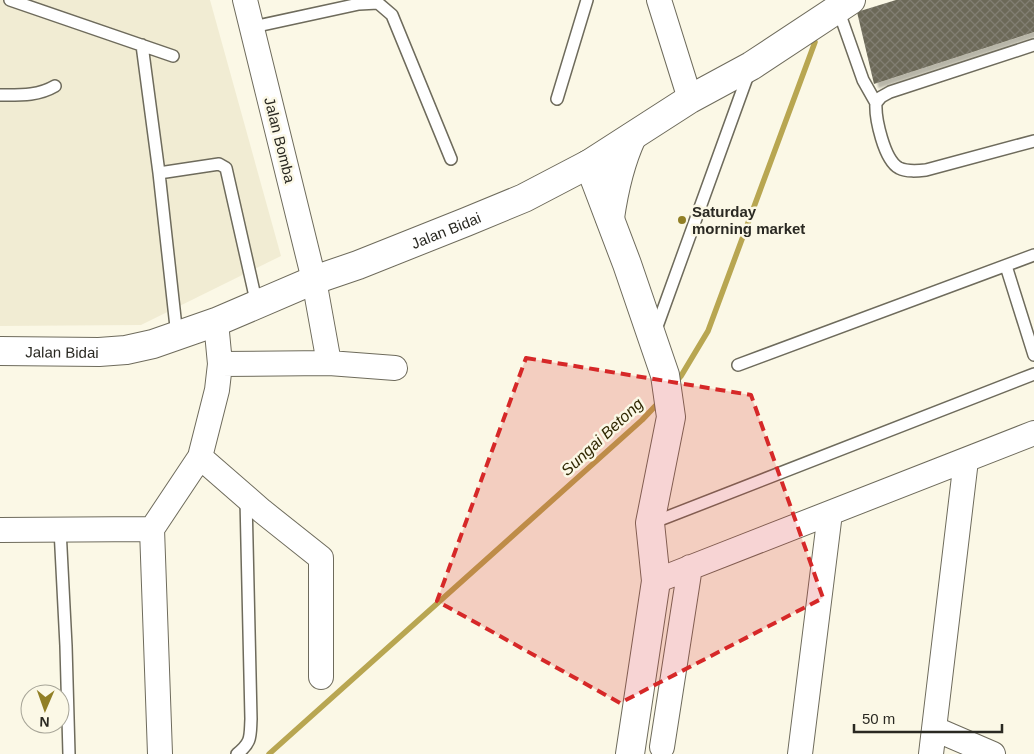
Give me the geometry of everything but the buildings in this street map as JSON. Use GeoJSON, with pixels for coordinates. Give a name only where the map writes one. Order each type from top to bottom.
{"type":"FeatureCollection","features":[{"type":"Feature","properties":{"kind":"street","name":"Jalan Bomba"},"geometry":{"type":"LineString","coordinates":[[245,0],[314,280],[329,363]]}},
{"type":"Feature","properties":{"kind":"street"},"geometry":{"type":"LineString","coordinates":[[659,0],[690,99]]}},
{"type":"Feature","properties":{"kind":"street","name":"Jalan Bidai"},"geometry":{"type":"LineString","coordinates":[[0,350],[99,352],[126,350],[177,336],[216,322],[314,280],[358,265],[466,222],[524,198],[589,164],[690,99],[751,66],[844,5]]}},
{"type":"Feature","properties":{"kind":"street"},"geometry":{"type":"LineString","coordinates":[[608,216],[624,154],[632,137]]}},
{"type":"Feature","properties":{"kind":"street"},"geometry":{"type":"LineString","coordinates":[[589,164],[627,264],[665,375],[671,417],[650,524],[656,581],[632,744],[669,750],[690,567]]}},
{"type":"Feature","properties":{"kind":"street"},"geometry":{"type":"LineString","coordinates":[[554,183],[589,196],[608,216]]}},
{"type":"Feature","properties":{"kind":"street"},"geometry":{"type":"LineString","coordinates":[[160,754],[152,529],[200,457],[218,390],[220,364],[216,322]]}},
{"type":"Feature","properties":{"kind":"street"},"geometry":{"type":"LineString","coordinates":[[220,364],[329,363],[395,368]]}},
{"type":"Feature","properties":{"kind":"street"},"geometry":{"type":"LineString","coordinates":[[656,581],[1034,433]]}},
{"type":"Feature","properties":{"kind":"street"},"geometry":{"type":"LineString","coordinates":[[200,457],[246,498],[320,558],[321,677]]}},
{"type":"Feature","properties":{"kind":"street"},"geometry":{"type":"LineString","coordinates":[[931,754],[966,460]]}},
{"type":"Feature","properties":{"kind":"street"},"geometry":{"type":"LineString","coordinates":[[800,754],[830,513]]}},
{"type":"Feature","properties":{"kind":"street"},"geometry":{"type":"LineString","coordinates":[[0,530],[152,529]]}},
{"type":"Feature","properties":{"kind":"street"},"geometry":{"type":"LineString","coordinates":[[935,729],[993,754]]}},
{"type":"Feature","properties":{"kind":"lane"},"geometry":{"type":"LineString","coordinates":[[10,0],[173,56]]}},
{"type":"Feature","properties":{"kind":"lane"},"geometry":{"type":"LineString","coordinates":[[557,99],[586,0]]}},
{"type":"Feature","properties":{"kind":"lane"},"geometry":{"type":"LineString","coordinates":[[252,27],[359,4],[378,3],[392,15],[451,159]]}},
{"type":"Feature","properties":{"kind":"lane"},"geometry":{"type":"LineString","coordinates":[[844,5],[863,80],[876,103],[876,117],[889,154],[897,167],[910,171],[926,170],[1034,140]]}},
{"type":"Feature","properties":{"kind":"lane"},"geometry":{"type":"LineString","coordinates":[[142,45],[159,172],[177,336]]}},
{"type":"Feature","properties":{"kind":"lane"},"geometry":{"type":"LineString","coordinates":[[876,103],[881,96],[890,92],[1034,45]]}},
{"type":"Feature","properties":{"kind":"lane"},"geometry":{"type":"LineString","coordinates":[[652,339],[751,66]]}},
{"type":"Feature","properties":{"kind":"lane"},"geometry":{"type":"LineString","coordinates":[[0,95],[30,95],[46,91],[55,86]]}},
{"type":"Feature","properties":{"kind":"lane"},"geometry":{"type":"LineString","coordinates":[[159,172],[219,164],[226,168],[257,305]]}},
{"type":"Feature","properties":{"kind":"lane"},"geometry":{"type":"LineString","coordinates":[[738,365],[1034,255]]}},
{"type":"Feature","properties":{"kind":"lane"},"geometry":{"type":"LineString","coordinates":[[1006,266],[1034,355]]}},
{"type":"Feature","properties":{"kind":"lane"},"geometry":{"type":"LineString","coordinates":[[650,524],[1034,374]]}},
{"type":"Feature","properties":{"kind":"lane"},"geometry":{"type":"LineString","coordinates":[[237,754],[250,739],[251,719],[246,498]]}},
{"type":"Feature","properties":{"kind":"lane"},"geometry":{"type":"LineString","coordinates":[[60,529],[69,754]]}},
{"type":"Feature","properties":{"kind":"highlighted area"},"geometry":{"type":"Polygon","coordinates":[[[526,358],[751,395],[823,598],[620,703],[437,601],[526,358]]]}},
{"type":"Feature","properties":{"kind":"shaded area"},"geometry":{"type":"Polygon","coordinates":[[[0,0],[210,0],[281,256],[141,325],[0,326],[0,0]]]}},
{"type":"Feature","properties":{"kind":"waterway","name":"Sungai Betong"},"geometry":{"type":"LineString","coordinates":[[675,383],[708,331],[815,42]]}},
{"type":"Feature","properties":{"kind":"waterway","name":"Sungai Betong"},"geometry":{"type":"LineString","coordinates":[[269,754],[642,420],[661,400]]}},
{"type":"Feature","properties":{"kind":"place","name":"Saturday morning market"},"geometry":{"type":"Point","coordinates":[682,220]}}]}
